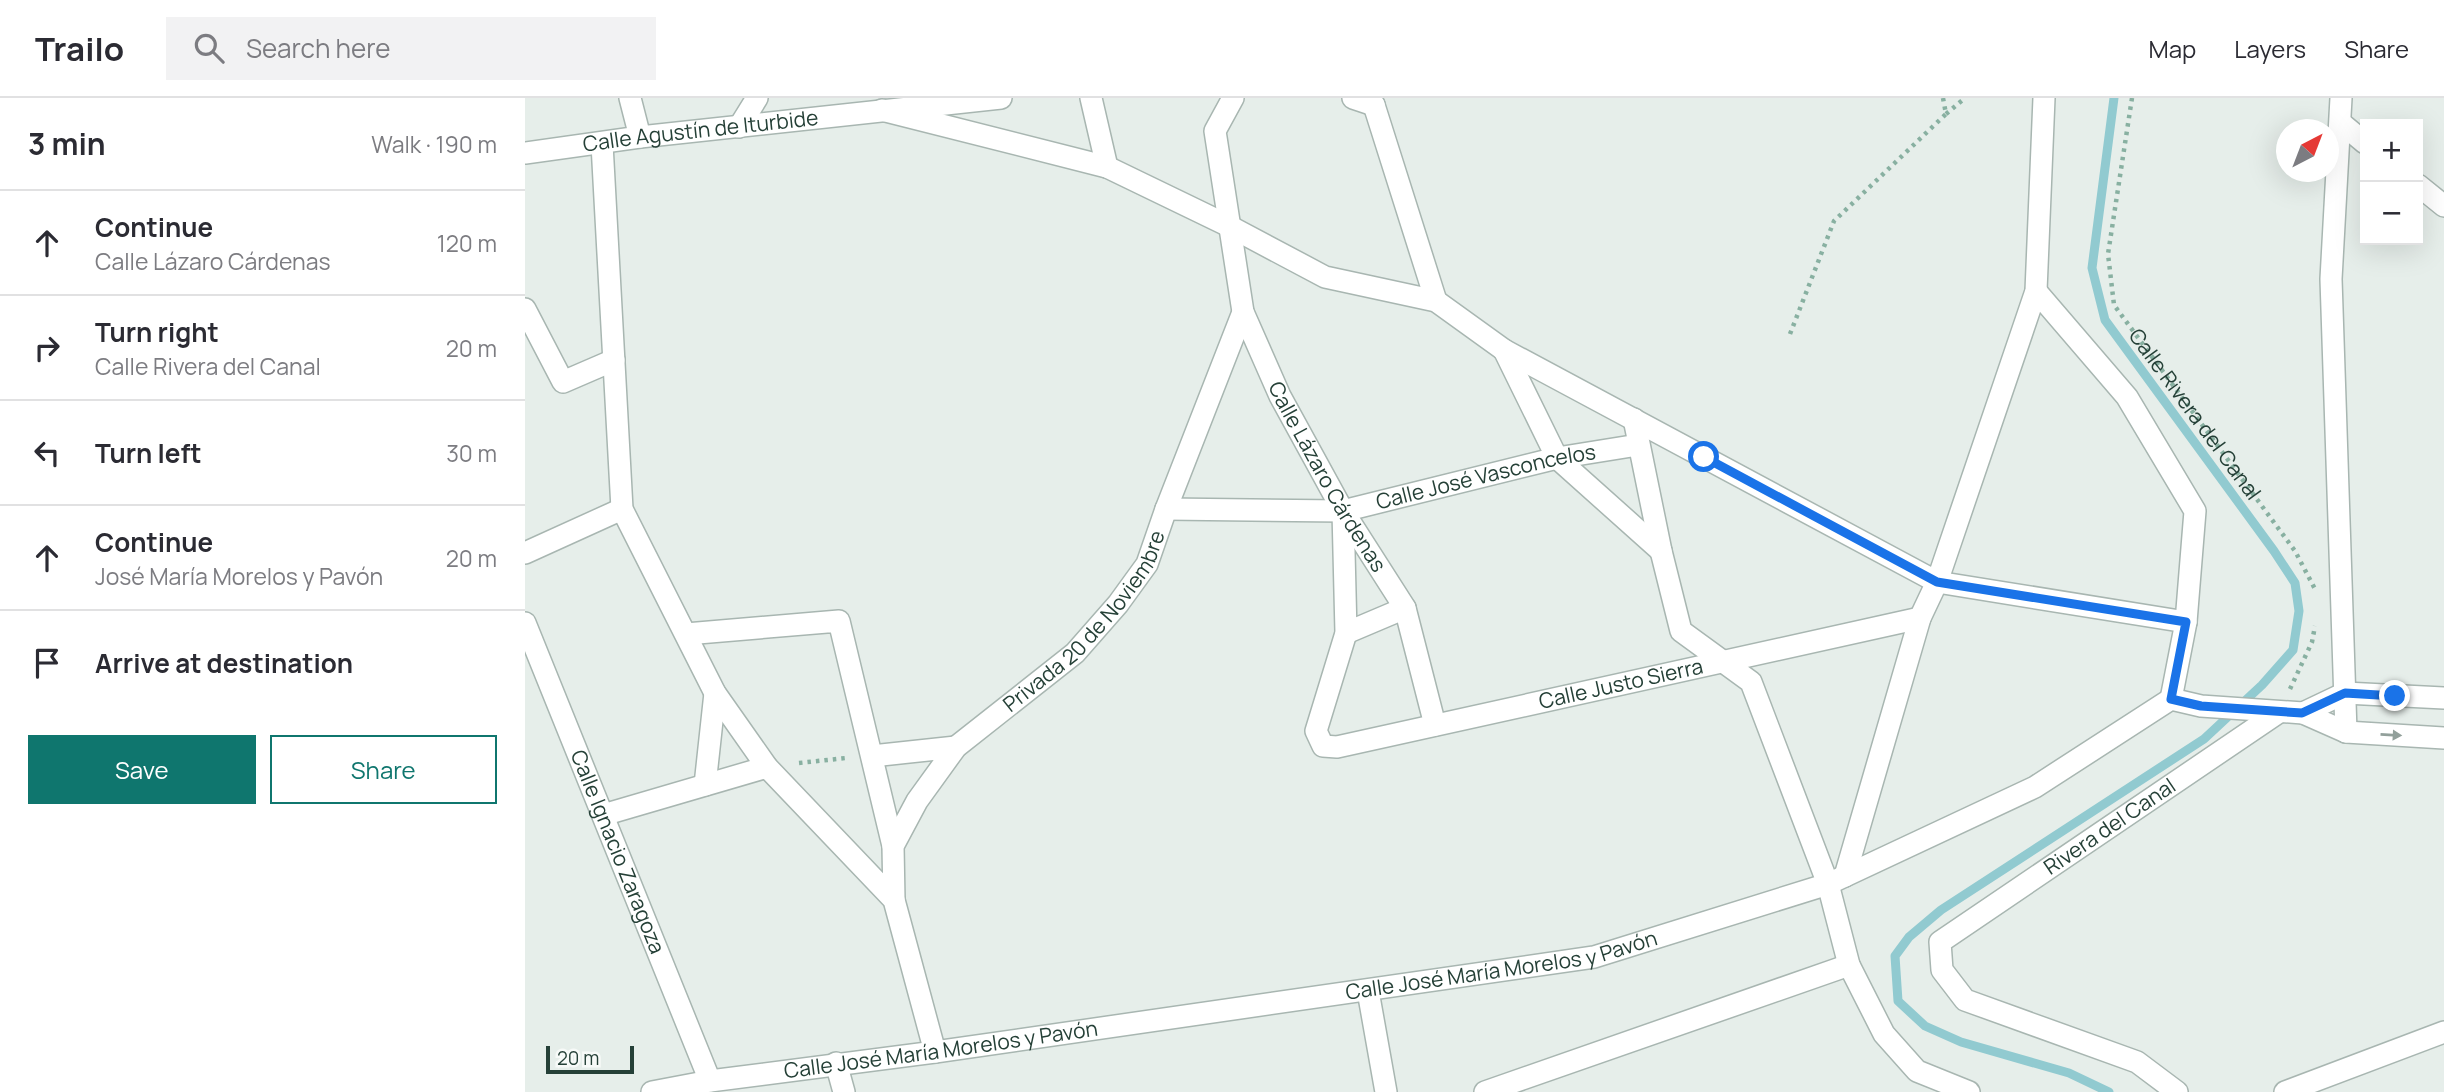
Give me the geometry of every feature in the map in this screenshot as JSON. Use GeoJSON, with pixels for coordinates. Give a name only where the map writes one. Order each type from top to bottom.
{"type":"FeatureCollection","features":[{"type":"Feature","properties":{"kind":"street"},"geometry":{"type":"LineString","coordinates":[[630,98],[640,137]]}},
{"type":"Feature","properties":{"kind":"street"},"geometry":{"type":"LineString","coordinates":[[739,127],[757,98]]}},
{"type":"Feature","properties":{"kind":"street","name":"Calle Agustín de Iturbide"},"geometry":{"type":"LineString","coordinates":[[525,153],[640,137],[1001,98]]}},
{"type":"Feature","properties":{"kind":"street"},"geometry":{"type":"LineString","coordinates":[[1091,98],[1107,167]]}},
{"type":"Feature","properties":{"kind":"street","name":"Calle Lázaro Cárdenas"},"geometry":{"type":"LineString","coordinates":[[1233,98],[1215,131],[1243,312],[1280,396],[1343,511],[1405,608],[1435,725]]}},
{"type":"Feature","properties":{"kind":"street"},"geometry":{"type":"LineString","coordinates":[[1353,98],[1377,102],[1436,302]]}},
{"type":"Feature","properties":{"kind":"street"},"geometry":{"type":"LineString","coordinates":[[1836,880],[1920,618],[1937,582],[2036,291],[2044,98]]}},
{"type":"Feature","properties":{"kind":"street"},"geometry":{"type":"LineString","coordinates":[[2341,98],[2331,279],[2346,732]]}},
{"type":"Feature","properties":{"kind":"street"},"geometry":{"type":"LineString","coordinates":[[882,110],[1107,167],[1229,226],[1325,277],[1436,302],[1504,350],[1937,582],[2186,622]]}},
{"type":"Feature","properties":{"kind":"street"},"geometry":{"type":"LineString","coordinates":[[2341,123],[2360,139]]}},
{"type":"Feature","properties":{"kind":"street"},"geometry":{"type":"LineString","coordinates":[[602,144],[622,509],[715,693],[767,767],[894,900],[935,1052]]}},
{"type":"Feature","properties":{"kind":"street"},"geometry":{"type":"LineString","coordinates":[[2423,189],[2444,206]]}},
{"type":"Feature","properties":{"kind":"street"},"geometry":{"type":"LineString","coordinates":[[2036,291],[2127,397],[2195,511],[2186,622],[2171,699],[2201,706],[2302,713],[2346,732],[2444,738]]}},
{"type":"Feature","properties":{"kind":"street"},"geometry":{"type":"LineString","coordinates":[[525,309],[563,382],[614,360]]}},
{"type":"Feature","properties":{"kind":"street","name":"Privada 20 de Noviembre"},"geometry":{"type":"LineString","coordinates":[[894,900],[893,846],[917,801],[956,747],[1075,653],[1118,604],[1147,564],[1243,312]]}},
{"type":"Feature","properties":{"kind":"street"},"geometry":{"type":"LineString","coordinates":[[1504,350],[1557,458],[1661,551]]}},
{"type":"Feature","properties":{"kind":"street"},"geometry":{"type":"LineString","coordinates":[[1634,419],[1661,551],[1681,631],[1751,682],[1836,880],[1849,965],[1884,1034],[1917,1071],[1969,1092]]}},
{"type":"Feature","properties":{"kind":"street","name":"Calle José Vasconcelos"},"geometry":{"type":"LineString","coordinates":[[1166,509],[1343,511],[1557,458],[1638,445]]}},
{"type":"Feature","properties":{"kind":"street"},"geometry":{"type":"LineString","coordinates":[[525,553],[622,509]]}},
{"type":"Feature","properties":{"kind":"street"},"geometry":{"type":"LineString","coordinates":[[1343,511],[1346,633],[1405,608]]}},
{"type":"Feature","properties":{"kind":"street","name":"Calle Justo Sierra"},"geometry":{"type":"LineString","coordinates":[[1346,633],[1316,732],[1323,746],[1338,747],[1920,618]]}},
{"type":"Feature","properties":{"kind":"street"},"geometry":{"type":"LineString","coordinates":[[685,634],[839,621],[893,846]]}},
{"type":"Feature","properties":{"kind":"street","name":"Calle Ignacio Zaragoza"},"geometry":{"type":"LineString","coordinates":[[525,623],[710,1081]]}},
{"type":"Feature","properties":{"kind":"street"},"geometry":{"type":"LineString","coordinates":[[705,785],[715,693]]}},
{"type":"Feature","properties":{"kind":"street"},"geometry":{"type":"LineString","coordinates":[[2302,713],[2345,693],[2444,698]]}},
{"type":"Feature","properties":{"kind":"street","name":"Calle José María Morelos y Pavón"},"geometry":{"type":"LineString","coordinates":[[652,1092],[710,1081],[935,1052],[1594,957],[1836,880],[2035,787],[2171,699]]}},
{"type":"Feature","properties":{"kind":"street","name":"Rivera del Canal"},"geometry":{"type":"LineString","coordinates":[[2177,1092],[2137,1062],[1965,1000],[1942,970],[1940,942],[2276,712]]}},
{"type":"Feature","properties":{"kind":"street"},"geometry":{"type":"LineString","coordinates":[[872,755],[956,747]]}},
{"type":"Feature","properties":{"kind":"street"},"geometry":{"type":"LineString","coordinates":[[603,816],[767,767]]}},
{"type":"Feature","properties":{"kind":"street"},"geometry":{"type":"LineString","coordinates":[[1485,1092],[1849,965]]}},
{"type":"Feature","properties":{"kind":"street"},"geometry":{"type":"LineString","coordinates":[[1368,991],[1386,1092]]}},
{"type":"Feature","properties":{"kind":"street"},"geometry":{"type":"LineString","coordinates":[[2285,1092],[2444,1032]]}},
{"type":"Feature","properties":{"kind":"street"},"geometry":{"type":"LineString","coordinates":[[836,1063],[844,1092]]}},
{"type":"Feature","properties":{"kind":"path"},"geometry":{"type":"LineString","coordinates":[[1943,98],[1946,114]]}},
{"type":"Feature","properties":{"kind":"path"},"geometry":{"type":"LineString","coordinates":[[1790,334],[1834,221],[1965,98]]}},
{"type":"Feature","properties":{"kind":"path","name":"Calle Rivera del Canal"},"geometry":{"type":"LineString","coordinates":[[2132,98],[2108,254],[2114,305],[2295,551],[2321,600]]}},
{"type":"Feature","properties":{"kind":"path"},"geometry":{"type":"LineString","coordinates":[[2276,712],[2312,642],[2316,621]]}},
{"type":"Feature","properties":{"kind":"path"},"geometry":{"type":"LineString","coordinates":[[767,767],[872,755]]}},
{"type":"Feature","properties":{"kind":"waterway"},"geometry":{"type":"LineString","coordinates":[[2109,1092],[2069,1073],[1961,1042],[1925,1026],[1898,1001],[1895,956],[1909,937],[1941,910],[2204,739],[2262,685],[2293,650],[2299,611],[2295,583],[2105,320],[2092,268],[2114,98]]}},
{"type":"Feature","properties":{"kind":"route"},"geometry":{"type":"LineString","coordinates":[[1704,457],[1937,582],[2186,622],[2171,699],[2201,706],[2302,713],[2345,693],[2395,696]]}}]}
